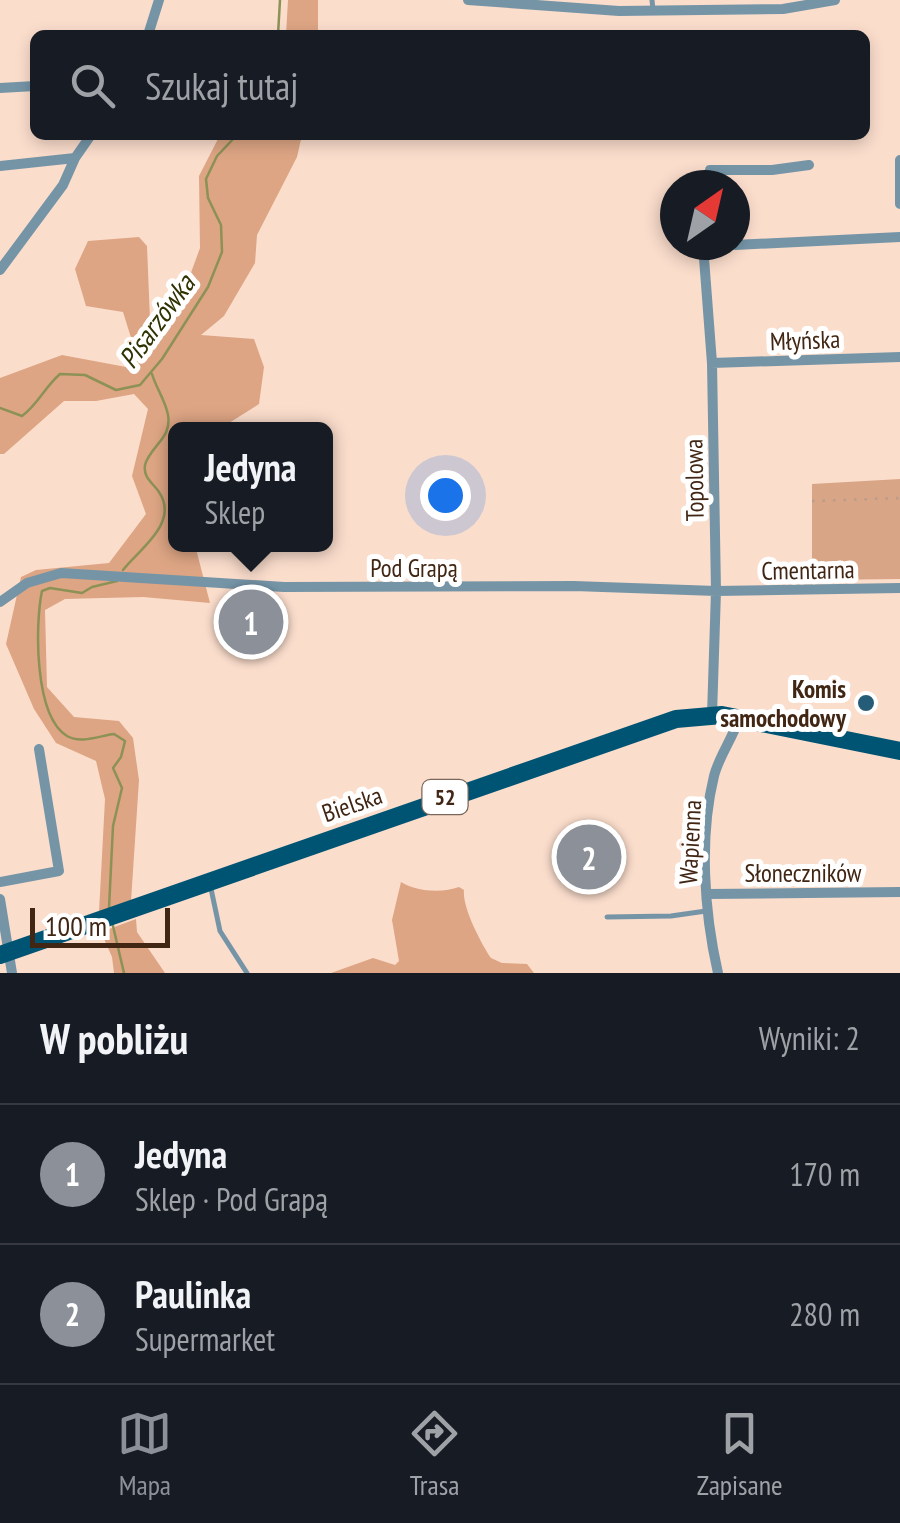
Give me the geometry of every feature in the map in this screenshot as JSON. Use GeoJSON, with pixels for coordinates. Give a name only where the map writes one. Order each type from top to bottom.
{"type":"FeatureCollection","features":[{"type":"Feature","properties":{"kind":"main road","name":"Bielska"},"geometry":{"type":"LineString","coordinates":[[5,953],[676,718],[739,718],[900,751]]}},
{"type":"Feature","properties":{"kind":"street"},"geometry":{"type":"LineString","coordinates":[[150,30],[159,0]]}},
{"type":"Feature","properties":{"kind":"street"},"geometry":{"type":"LineString","coordinates":[[468,0],[570,8],[652,5],[783,9],[834,0]]}},
{"type":"Feature","properties":{"kind":"street"},"geometry":{"type":"LineString","coordinates":[[0,88],[30,86]]}},
{"type":"Feature","properties":{"kind":"street"},"geometry":{"type":"LineString","coordinates":[[0,270],[63,185],[88,140]]}},
{"type":"Feature","properties":{"kind":"street"},"geometry":{"type":"LineString","coordinates":[[0,166],[76,158]]}},
{"type":"Feature","properties":{"kind":"street"},"geometry":{"type":"LineString","coordinates":[[900,160],[900,204]]}},
{"type":"Feature","properties":{"kind":"street"},"geometry":{"type":"LineString","coordinates":[[750,170],[810,164]]}},
{"type":"Feature","properties":{"kind":"street"},"geometry":{"type":"LineString","coordinates":[[750,244],[900,237]]}},
{"type":"Feature","properties":{"kind":"street","name":"Topolowa"},"geometry":{"type":"LineString","coordinates":[[704,260],[712,362],[716,591],[712,715]]}},
{"type":"Feature","properties":{"kind":"street","name":"Młyńska"},"geometry":{"type":"LineString","coordinates":[[712,362],[900,358]]}},
{"type":"Feature","properties":{"kind":"street","name":"Pod Grapą"},"geometry":{"type":"LineString","coordinates":[[0,602],[27,583],[61,573],[284,587],[574,586],[716,591]]}},
{"type":"Feature","properties":{"kind":"street","name":"Cmentarna"},"geometry":{"type":"LineString","coordinates":[[716,591],[900,588]]}},
{"type":"Feature","properties":{"kind":"street","name":"Wapienna"},"geometry":{"type":"LineString","coordinates":[[718,973],[707,894],[707,823],[715,773],[739,718]]}},
{"type":"Feature","properties":{"kind":"street"},"geometry":{"type":"LineString","coordinates":[[0,882],[59,871],[40,748]]}},
{"type":"Feature","properties":{"kind":"street","name":"Słoneczników"},"geometry":{"type":"LineString","coordinates":[[707,894],[900,892]]}},
{"type":"Feature","properties":{"kind":"street"},"geometry":{"type":"LineString","coordinates":[[0,900],[5,953],[12,973]]}},
{"type":"Feature","properties":{"kind":"lane"},"geometry":{"type":"LineString","coordinates":[[209,881],[220,931],[247,973]]}},
{"type":"Feature","properties":{"kind":"lane"},"geometry":{"type":"LineString","coordinates":[[607,917],[672,916],[709,910]]}},
{"type":"Feature","properties":{"kind":"path"},"geometry":{"type":"LineString","coordinates":[[812,502],[900,498]]}},
{"type":"Feature","properties":{"kind":"shaded area"},"geometry":{"type":"Polygon","coordinates":[[[288,0],[318,0],[318,30],[286,30],[288,0]]]}},
{"type":"Feature","properties":{"kind":"shaded area"},"geometry":{"type":"Polygon","coordinates":[[[217,140],[301,140],[297,157],[257,235],[255,263],[224,316],[201,335],[254,339],[264,367],[259,404],[231,422],[168,422],[168,552],[197,552],[210,603],[143,597],[65,599],[45,610],[47,687],[74,717],[119,721],[133,738],[139,780],[131,901],[99,912],[105,799],[96,761],[56,743],[34,709],[6,644],[21,577],[36,570],[109,563],[146,514],[132,476],[148,409],[134,394],[96,401],[64,401],[0,454],[0,378],[62,355],[126,367],[133,344],[123,312],[86,306],[75,269],[88,241],[139,237],[147,246],[150,320],[165,326],[177,311],[200,248],[199,176],[217,140]]]}},
{"type":"Feature","properties":{"kind":"shaded area"},"geometry":{"type":"Polygon","coordinates":[[[900,479],[900,579],[812,580],[812,484],[900,479]]]}},
{"type":"Feature","properties":{"kind":"shaded area"},"geometry":{"type":"Polygon","coordinates":[[[401,882],[422,890],[464,890],[469,915],[491,958],[502,963],[527,964],[534,973],[331,973],[373,958],[395,965],[399,961],[392,920],[401,882]]]}},
{"type":"Feature","properties":{"kind":"shaded area"},"geometry":{"type":"Polygon","coordinates":[[[136,919],[137,932],[165,973],[114,973],[101,932],[136,919]]]}},
{"type":"Feature","properties":{"kind":"waterway","name":"Pisarzówka"},"geometry":{"type":"LineString","coordinates":[[278,30],[280,0]]}},
{"type":"Feature","properties":{"kind":"waterway","name":"Pisarzówka"},"geometry":{"type":"LineString","coordinates":[[0,408],[22,416],[60,374],[85,375],[116,390],[140,385],[162,359],[208,287],[222,252],[221,225],[208,198],[206,179],[217,156],[232,140]]}},
{"type":"Feature","properties":{"kind":"waterway"},"geometry":{"type":"LineString","coordinates":[[123,570],[154,535],[164,514],[164,503],[145,470],[168,423],[166,406],[152,374]]}},
{"type":"Feature","properties":{"kind":"waterway"},"geometry":{"type":"LineString","coordinates":[[109,908],[113,826],[122,788],[113,768],[125,741],[114,734],[72,738],[56,725],[43,690],[38,625],[42,591],[50,588],[82,593],[117,581]]}},
{"type":"Feature","properties":{"kind":"waterway"},"geometry":{"type":"LineString","coordinates":[[113,926],[124,973]]}},
{"type":"Feature","properties":{"kind":"place","name":"Jedyna"},"geometry":{"type":"Point","coordinates":[251,622]}},
{"type":"Feature","properties":{"kind":"place","name":"Komis samochodowy"},"geometry":{"type":"Point","coordinates":[866,703]}},
{"type":"Feature","properties":{"kind":"place","name":"Paulinka"},"geometry":{"type":"Point","coordinates":[589,857]}}]}
